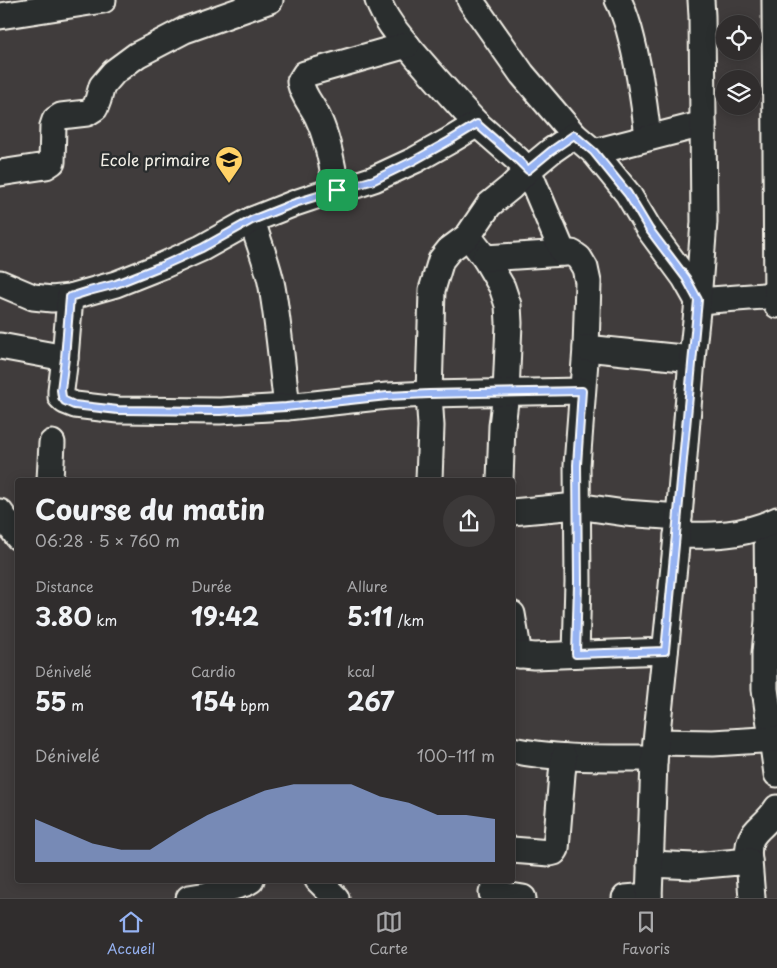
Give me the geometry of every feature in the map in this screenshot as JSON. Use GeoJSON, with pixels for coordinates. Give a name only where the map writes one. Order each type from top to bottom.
{"type":"FeatureCollection","features":[{"type":"Feature","properties":{"kind":"street"},"geometry":{"type":"LineString","coordinates":[[0,16],[104,0]]}},
{"type":"Feature","properties":{"kind":"street"},"geometry":{"type":"LineString","coordinates":[[0,172],[46,166],[52,162],[53,126],[55,120],[61,116],[87,113],[94,108],[102,86],[114,72],[137,54],[185,30],[270,0]]}},
{"type":"Feature","properties":{"kind":"street"},"geometry":{"type":"LineString","coordinates":[[378,0],[392,26],[449,95],[477,124],[528,170],[563,253]]}},
{"type":"Feature","properties":{"kind":"street"},"geometry":{"type":"LineString","coordinates":[[470,0],[522,74],[574,135],[594,152],[628,194],[649,229],[686,278],[698,300]]}},
{"type":"Feature","properties":{"kind":"street"},"geometry":{"type":"LineString","coordinates":[[618,0],[633,43],[642,85],[648,137]]}},
{"type":"Feature","properties":{"kind":"street"},"geometry":{"type":"LineString","coordinates":[[641,897],[650,864],[655,752],[678,526],[704,222],[701,0]]}},
{"type":"Feature","properties":{"kind":"street"},"geometry":{"type":"LineString","coordinates":[[774,0],[777,305]]}},
{"type":"Feature","properties":{"kind":"street"},"geometry":{"type":"LineString","coordinates":[[337,190],[319,118],[305,98],[300,82],[305,74],[407,44]]}},
{"type":"Feature","properties":{"kind":"street"},"geometry":{"type":"LineString","coordinates":[[0,283],[33,297],[52,299],[70,297],[116,284],[202,248],[252,220],[295,203],[374,180],[415,160],[477,124]]}},
{"type":"Feature","properties":{"kind":"street"},"geometry":{"type":"LineString","coordinates":[[594,152],[703,124]]}},
{"type":"Feature","properties":{"kind":"street"},"geometry":{"type":"LineString","coordinates":[[429,478],[432,290],[441,260],[449,250],[468,236],[489,205],[551,151],[574,135]]}},
{"type":"Feature","properties":{"kind":"street"},"geometry":{"type":"LineString","coordinates":[[252,220],[272,287],[286,407]]}},
{"type":"Feature","properties":{"kind":"street"},"geometry":{"type":"LineString","coordinates":[[468,236],[485,258],[502,287],[508,305],[506,392],[502,426],[500,478]]}},
{"type":"Feature","properties":{"kind":"street"},"geometry":{"type":"LineString","coordinates":[[485,258],[572,253],[579,258],[585,268],[588,287],[586,348],[577,465],[578,582],[576,654]]}},
{"type":"Feature","properties":{"kind":"street"},"geometry":{"type":"LineString","coordinates":[[698,300],[777,295]]}},
{"type":"Feature","properties":{"kind":"street"},"geometry":{"type":"LineString","coordinates":[[70,297],[61,390],[65,401],[74,405],[118,410],[220,411],[286,407],[387,396],[582,391]]}},
{"type":"Feature","properties":{"kind":"street"},"geometry":{"type":"LineString","coordinates":[[0,346],[65,358]]}},
{"type":"Feature","properties":{"kind":"street"},"geometry":{"type":"LineString","coordinates":[[586,348],[692,360]]}},
{"type":"Feature","properties":{"kind":"street"},"geometry":{"type":"LineString","coordinates":[[50,478],[52,443]]}},
{"type":"Feature","properties":{"kind":"street"},"geometry":{"type":"LineString","coordinates":[[515,512],[578,506],[626,513],[719,536],[750,530],[772,523],[772,621],[765,653],[765,689],[775,739],[777,774]]}},
{"type":"Feature","properties":{"kind":"street"},"geometry":{"type":"LineString","coordinates":[[516,654],[534,656],[665,651]]}},
{"type":"Feature","properties":{"kind":"street"},"geometry":{"type":"LineString","coordinates":[[515,751],[564,757],[642,758],[655,752],[713,743],[775,739]]}},
{"type":"Feature","properties":{"kind":"street"},"geometry":{"type":"LineString","coordinates":[[515,850],[550,853],[556,849],[564,757]]}},
{"type":"Feature","properties":{"kind":"street"},"geometry":{"type":"LineString","coordinates":[[752,898],[748,849],[750,838],[777,808]]}},
{"type":"Feature","properties":{"kind":"street"},"geometry":{"type":"LineString","coordinates":[[650,864],[694,866],[750,861]]}},
{"type":"Feature","properties":{"kind":"street"},"geometry":{"type":"LineString","coordinates":[[189,898],[207,895],[246,883]]}},
{"type":"Feature","properties":{"kind":"street"},"geometry":{"type":"LineString","coordinates":[[321,883],[336,898]]}},
{"type":"Feature","properties":{"kind":"street"},"geometry":{"type":"LineString","coordinates":[[492,890],[523,898]]}},
{"type":"Feature","properties":{"kind":"place","name":"Ecole primaire"},"geometry":{"type":"Point","coordinates":[229,184]}},
{"type":"Feature","properties":{"kind":"route"},"geometry":{"type":"LineString","coordinates":[[477,124],[528,170],[574,135],[594,152],[628,194],[649,229],[686,278],[698,300],[665,651],[576,654],[578,582],[577,465],[582,391],[387,396],[286,407],[220,411],[118,410],[74,405],[65,401],[62,397],[61,390],[70,297],[116,284],[164,265],[202,248],[252,220],[295,203],[337,190],[374,180],[415,160],[477,124]]}}]}
